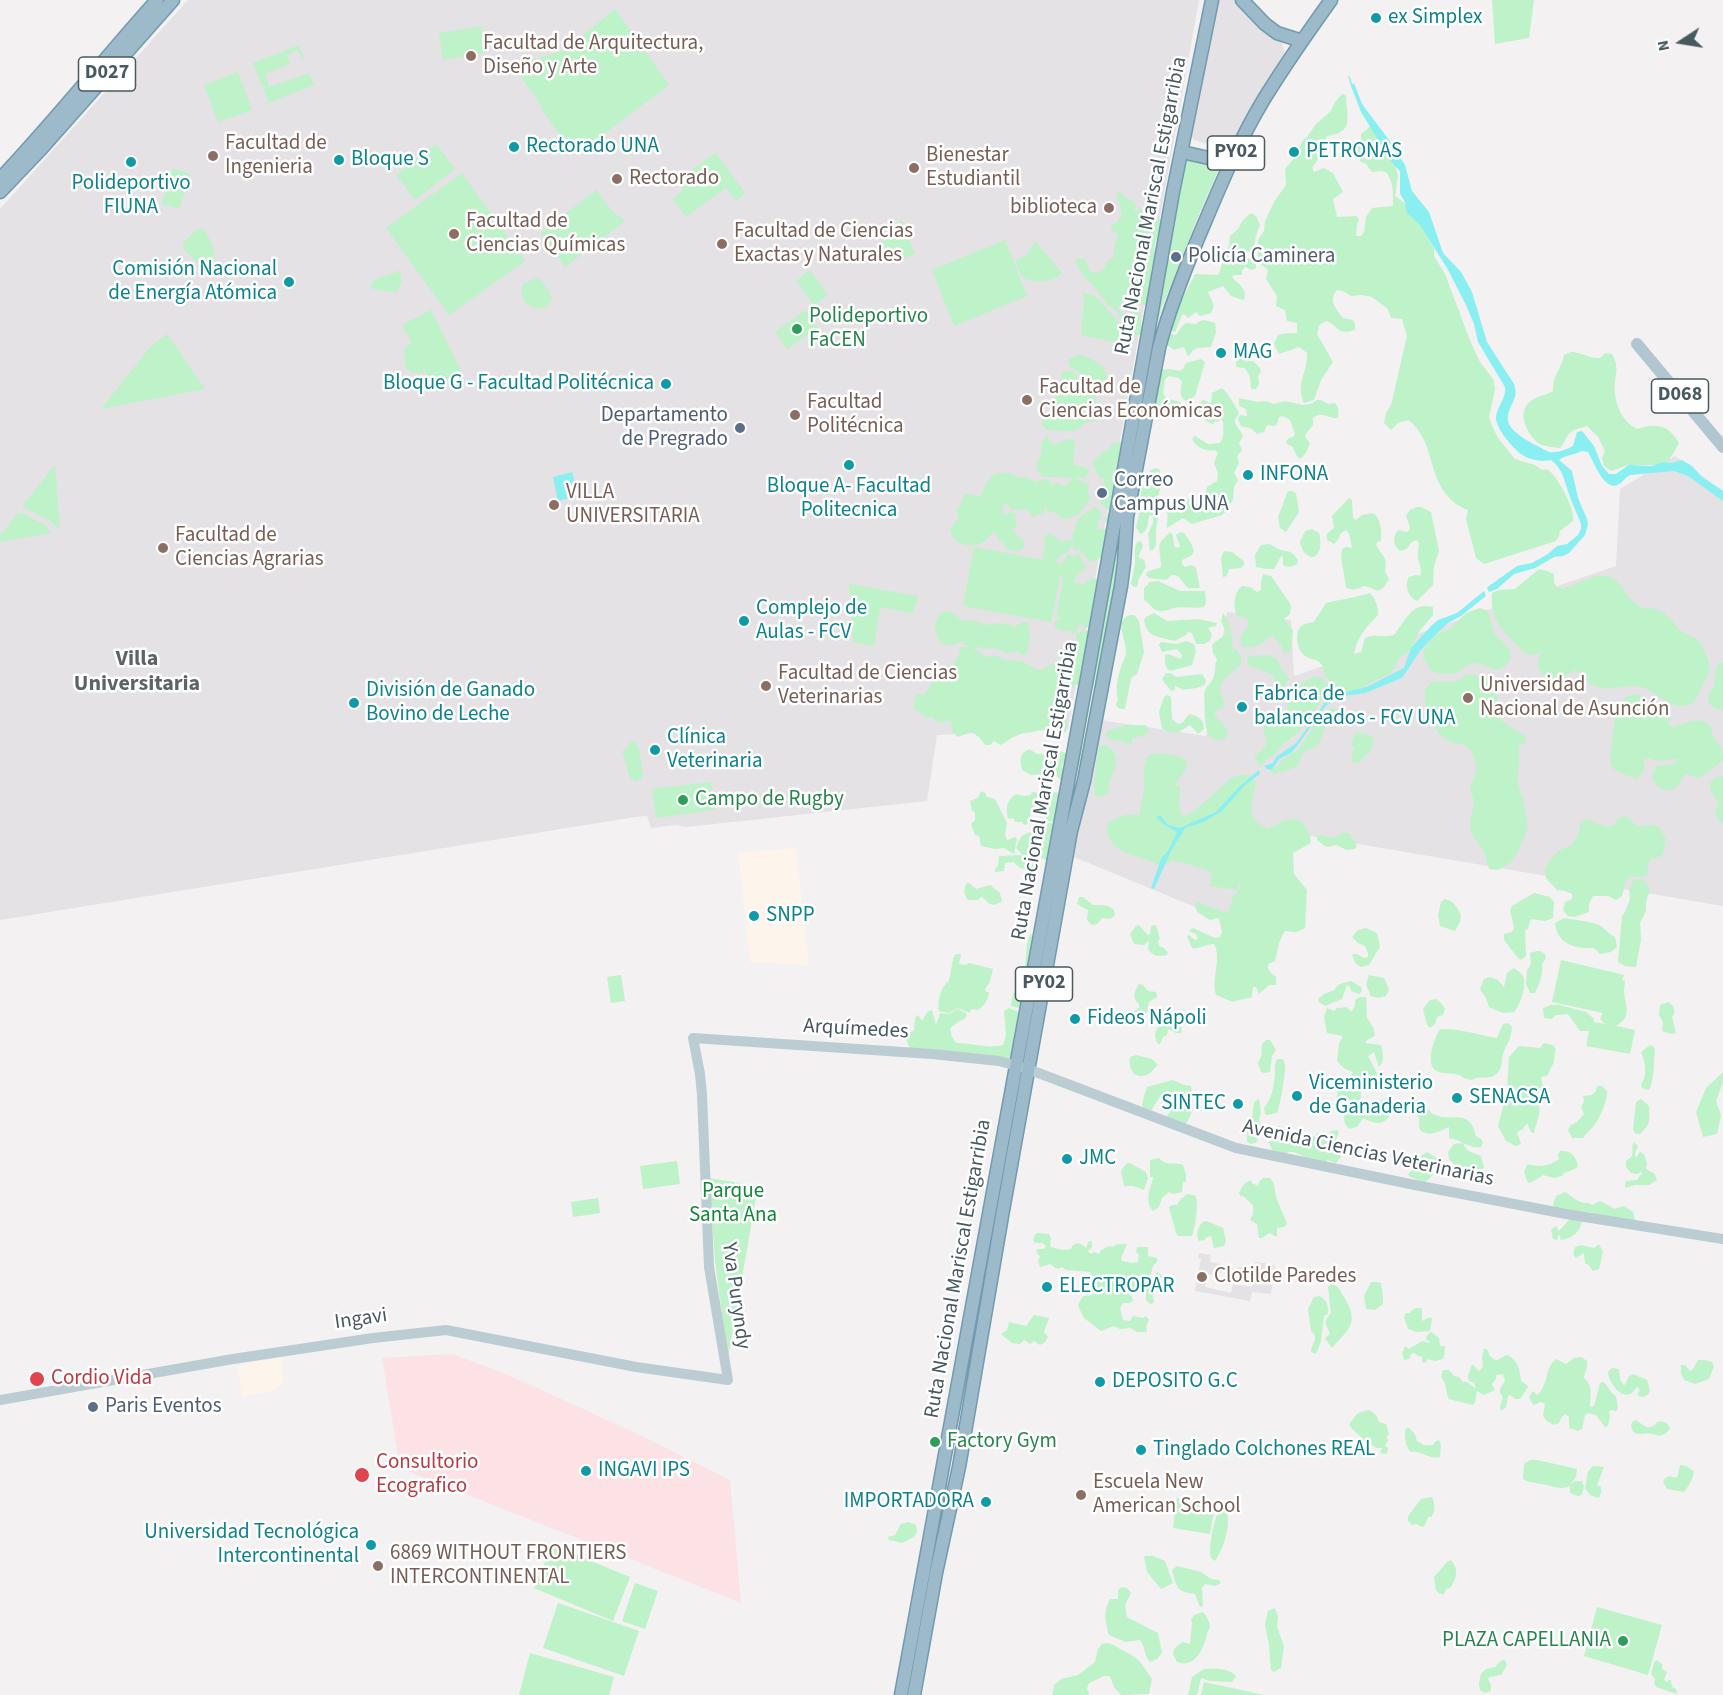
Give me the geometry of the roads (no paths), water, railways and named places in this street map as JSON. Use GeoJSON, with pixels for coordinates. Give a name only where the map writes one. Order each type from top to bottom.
{"type":"FeatureCollection","features":[{"type":"Feature","properties":{"kind":"highway","name":"D027"},"geometry":{"type":"LineString","coordinates":[[0,179],[35,142],[157,0]]}},
{"type":"Feature","properties":{"kind":"highway","name":"D027"},"geometry":{"type":"LineString","coordinates":[[0,192],[173,0]]}},
{"type":"Feature","properties":{"kind":"highway","name":"Ruta Nacional Mariscal Estigarribia"},"geometry":{"type":"LineString","coordinates":[[914,1695],[936,1573],[959,1467],[1022,1067],[1157,279],[1179,158],[1212,0]]}},
{"type":"Feature","properties":{"kind":"highway"},"geometry":{"type":"LineString","coordinates":[[1242,0],[1277,33],[1303,40]]}},
{"type":"Feature","properties":{"kind":"highway","name":"Ruta Nacional Mariscal Estigarribia"},"geometry":{"type":"LineString","coordinates":[[900,1695],[1022,1067],[1086,771],[1121,586],[1127,517],[1164,325],[1182,276],[1232,163],[1263,100],[1331,0]]}},
{"type":"Feature","properties":{"kind":"highway"},"geometry":{"type":"LineString","coordinates":[[1182,152],[1232,163]]}},
{"type":"Feature","properties":{"kind":"main road","name":"D068"},"geometry":{"type":"LineString","coordinates":[[1637,344],[1723,447]]}},
{"type":"Feature","properties":{"kind":"main road","name":"Arquímedes"},"geometry":{"type":"LineString","coordinates":[[693,1038],[932,1054],[999,1061],[1022,1067]]}},
{"type":"Feature","properties":{"kind":"main road","name":"Yva Puryndy"},"geometry":{"type":"LineString","coordinates":[[693,1038],[702,1095],[709,1266],[728,1380]]}},
{"type":"Feature","properties":{"kind":"main road","name":"Avenida Ciencias Veterinarias"},"geometry":{"type":"LineString","coordinates":[[1022,1067],[1236,1148],[1555,1212],[1723,1239]]}},
{"type":"Feature","properties":{"kind":"main road","name":"Ingavi"},"geometry":{"type":"LineString","coordinates":[[0,1400],[243,1357],[446,1330],[636,1367],[728,1380]]}},
{"type":"Feature","properties":{"kind":"water"},"geometry":{"type":"Polygon","coordinates":[[[1354,83],[1362,104],[1405,165],[1412,191],[1429,212],[1443,253],[1461,272],[1472,292],[1487,342],[1514,384],[1515,397],[1508,416],[1511,428],[1549,452],[1561,451],[1573,446],[1577,432],[1582,431],[1594,446],[1602,466],[1609,474],[1616,474],[1629,465],[1652,466],[1662,462],[1672,463],[1682,460],[1723,491],[1723,501],[1688,476],[1674,471],[1630,475],[1614,486],[1604,480],[1588,452],[1582,451],[1564,457],[1559,460],[1572,471],[1578,498],[1587,519],[1585,535],[1569,553],[1554,557],[1535,568],[1514,574],[1497,589],[1489,592],[1487,588],[1489,586],[1517,566],[1532,563],[1557,546],[1567,544],[1578,535],[1581,524],[1558,467],[1551,460],[1530,459],[1524,456],[1502,434],[1496,414],[1505,387],[1478,342],[1474,324],[1447,268],[1420,225],[1407,213],[1405,202],[1400,194],[1400,171],[1393,164],[1361,112],[1351,86],[1354,83]]]}},
{"type":"Feature","properties":{"kind":"water"},"geometry":{"type":"Polygon","coordinates":[[[572,472],[579,496],[558,501],[553,477],[572,472]]]}},
{"type":"Feature","properties":{"kind":"water"},"geometry":{"type":"Polygon","coordinates":[[[1484,591],[1486,596],[1461,616],[1448,623],[1432,638],[1402,678],[1365,693],[1336,697],[1324,708],[1291,753],[1279,759],[1272,770],[1264,766],[1273,763],[1276,757],[1296,743],[1328,696],[1367,687],[1404,668],[1411,648],[1432,625],[1438,620],[1457,613],[1484,591]]]}},
{"type":"Feature","properties":{"kind":"water"},"geometry":{"type":"Polygon","coordinates":[[[1259,770],[1260,774],[1245,785],[1222,811],[1203,822],[1185,828],[1171,851],[1154,889],[1151,888],[1161,859],[1168,851],[1177,832],[1163,824],[1157,817],[1160,815],[1168,825],[1180,828],[1216,812],[1239,787],[1259,770]]]}},
{"type":"Feature","properties":{"kind":"waterway"},"geometry":{"type":"LineString","coordinates":[[1349,77],[1352,86]]}},
{"type":"Feature","properties":{"kind":"place","name":"ex Simplex"},"geometry":{"type":"Point","coordinates":[1376,18]}},
{"type":"Feature","properties":{"kind":"place","name":"Facultad de Arquitectura, Diseño y Arte"},"geometry":{"type":"Point","coordinates":[471,56]}},
{"type":"Feature","properties":{"kind":"place","name":"Rectorado UNA"},"geometry":{"type":"Point","coordinates":[514,147]}},
{"type":"Feature","properties":{"kind":"place","name":"PETRONAS"},"geometry":{"type":"Point","coordinates":[1294,152]}},
{"type":"Feature","properties":{"kind":"place","name":"Facultad de Ingenieria"},"geometry":{"type":"Point","coordinates":[213,156]}},
{"type":"Feature","properties":{"kind":"place","name":"Bloque S"},"geometry":{"type":"Point","coordinates":[339,160]}},
{"type":"Feature","properties":{"kind":"place","name":"Polideportivo FIUNA"},"geometry":{"type":"Point","coordinates":[131,162]}},
{"type":"Feature","properties":{"kind":"place","name":"Bienestar Estudiantil"},"geometry":{"type":"Point","coordinates":[914,168]}},
{"type":"Feature","properties":{"kind":"place","name":"Rectorado"},"geometry":{"type":"Point","coordinates":[617,179]}},
{"type":"Feature","properties":{"kind":"place","name":"biblioteca"},"geometry":{"type":"Point","coordinates":[1109,208]}},
{"type":"Feature","properties":{"kind":"place","name":"Facultad de Ciencias Químicas"},"geometry":{"type":"Point","coordinates":[454,234]}},
{"type":"Feature","properties":{"kind":"place","name":"Facultad de Ciencias Exactas y Naturales"},"geometry":{"type":"Point","coordinates":[722,244]}},
{"type":"Feature","properties":{"kind":"place","name":"Policía Caminera"},"geometry":{"type":"Point","coordinates":[1176,257]}},
{"type":"Feature","properties":{"kind":"place","name":"Comisión Nacional de Energía Atómica"},"geometry":{"type":"Point","coordinates":[289,282]}},
{"type":"Feature","properties":{"kind":"place","name":"Polideportivo FaCEN"},"geometry":{"type":"Point","coordinates":[797,329]}},
{"type":"Feature","properties":{"kind":"place","name":"MAG"},"geometry":{"type":"Point","coordinates":[1221,353]}},
{"type":"Feature","properties":{"kind":"place","name":"Bloque G - Facultad Politécnica"},"geometry":{"type":"Point","coordinates":[666,384]}},
{"type":"Feature","properties":{"kind":"place","name":"Facultad de Ciencias Económicas"},"geometry":{"type":"Point","coordinates":[1027,400]}},
{"type":"Feature","properties":{"kind":"place","name":"Facultad Politécnica"},"geometry":{"type":"Point","coordinates":[795,415]}},
{"type":"Feature","properties":{"kind":"place","name":"Departamento de Pregrado"},"geometry":{"type":"Point","coordinates":[740,428]}},
{"type":"Feature","properties":{"kind":"place","name":"Bloque A- Facultad Politecnica"},"geometry":{"type":"Point","coordinates":[849,465]}},
{"type":"Feature","properties":{"kind":"place","name":"INFONA"},"geometry":{"type":"Point","coordinates":[1248,475]}},
{"type":"Feature","properties":{"kind":"place","name":"Correo Campus UNA"},"geometry":{"type":"Point","coordinates":[1102,493]}},
{"type":"Feature","properties":{"kind":"place","name":"VILLA UNIVERSITARIA"},"geometry":{"type":"Point","coordinates":[554,505]}},
{"type":"Feature","properties":{"kind":"place","name":"Facultad de Ciencias Agrarias"},"geometry":{"type":"Point","coordinates":[163,548]}},
{"type":"Feature","properties":{"kind":"place","name":"Complejo de Aulas - FCV"},"geometry":{"type":"Point","coordinates":[744,621]}},
{"type":"Feature","properties":{"kind":"place","name":"Facultad de Ciencias Veterinarias"},"geometry":{"type":"Point","coordinates":[766,686]}},
{"type":"Feature","properties":{"kind":"place","name":"Universidad Nacional de Asunción"},"geometry":{"type":"Point","coordinates":[1468,698]}},
{"type":"Feature","properties":{"kind":"place","name":"División de Ganado Bovino de Leche"},"geometry":{"type":"Point","coordinates":[354,703]}},
{"type":"Feature","properties":{"kind":"place","name":"Fabrica de balanceados - FCV UNA"},"geometry":{"type":"Point","coordinates":[1242,707]}},
{"type":"Feature","properties":{"kind":"place","name":"Clínica Veterinaria"},"geometry":{"type":"Point","coordinates":[655,750]}},
{"type":"Feature","properties":{"kind":"place","name":"Campo de Rugby"},"geometry":{"type":"Point","coordinates":[683,800]}},
{"type":"Feature","properties":{"kind":"place","name":"SNPP"},"geometry":{"type":"Point","coordinates":[754,916]}},
{"type":"Feature","properties":{"kind":"place","name":"Fideos Nápoli"},"geometry":{"type":"Point","coordinates":[1075,1019]}},
{"type":"Feature","properties":{"kind":"place","name":"Viceministerio de Ganaderia"},"geometry":{"type":"Point","coordinates":[1297,1096]}},
{"type":"Feature","properties":{"kind":"place","name":"SENACSA"},"geometry":{"type":"Point","coordinates":[1457,1098]}},
{"type":"Feature","properties":{"kind":"place","name":"SINTEC"},"geometry":{"type":"Point","coordinates":[1238,1104]}},
{"type":"Feature","properties":{"kind":"place","name":"JMC"},"geometry":{"type":"Point","coordinates":[1067,1159]}},
{"type":"Feature","properties":{"kind":"place","name":"Clotilde Paredes"},"geometry":{"type":"Point","coordinates":[1202,1277]}},
{"type":"Feature","properties":{"kind":"place","name":"ELECTROPAR"},"geometry":{"type":"Point","coordinates":[1047,1287]}},
{"type":"Feature","properties":{"kind":"place","name":"Cordio Vida"},"geometry":{"type":"Point","coordinates":[37,1379]}},
{"type":"Feature","properties":{"kind":"place","name":"DEPOSITO G.C"},"geometry":{"type":"Point","coordinates":[1100,1382]}},
{"type":"Feature","properties":{"kind":"place","name":"Paris Eventos"},"geometry":{"type":"Point","coordinates":[93,1407]}},
{"type":"Feature","properties":{"kind":"place","name":"Factory Gym"},"geometry":{"type":"Point","coordinates":[935,1442]}},
{"type":"Feature","properties":{"kind":"place","name":"Tinglado Colchones REAL"},"geometry":{"type":"Point","coordinates":[1141,1450]}},
{"type":"Feature","properties":{"kind":"place","name":"INGAVI IPS"},"geometry":{"type":"Point","coordinates":[586,1471]}},
{"type":"Feature","properties":{"kind":"place","name":"Consultorio Ecografico"},"geometry":{"type":"Point","coordinates":[362,1475]}},
{"type":"Feature","properties":{"kind":"place","name":"Escuela New American School"},"geometry":{"type":"Point","coordinates":[1081,1495]}},
{"type":"Feature","properties":{"kind":"place","name":"IMPORTADORA"},"geometry":{"type":"Point","coordinates":[986,1502]}},
{"type":"Feature","properties":{"kind":"place","name":"Universidad Tecnológica Intercontinental"},"geometry":{"type":"Point","coordinates":[371,1545]}},
{"type":"Feature","properties":{"kind":"place","name":"6869 WITHOUT FRONTIERS INTERCONTINENTAL"},"geometry":{"type":"Point","coordinates":[378,1566]}},
{"type":"Feature","properties":{"kind":"place","name":"PLAZA CAPELLANIA"},"geometry":{"type":"Point","coordinates":[1623,1641]}},
{"type":"Feature","properties":{"kind":"district","name":"Villa Universitaria"},"geometry":{"type":"Point","coordinates":[137,672]}},
{"type":"Feature","properties":{"kind":"park label","name":"Parque Santa Ana"},"geometry":{"type":"Point","coordinates":[733,1204]}}]}
